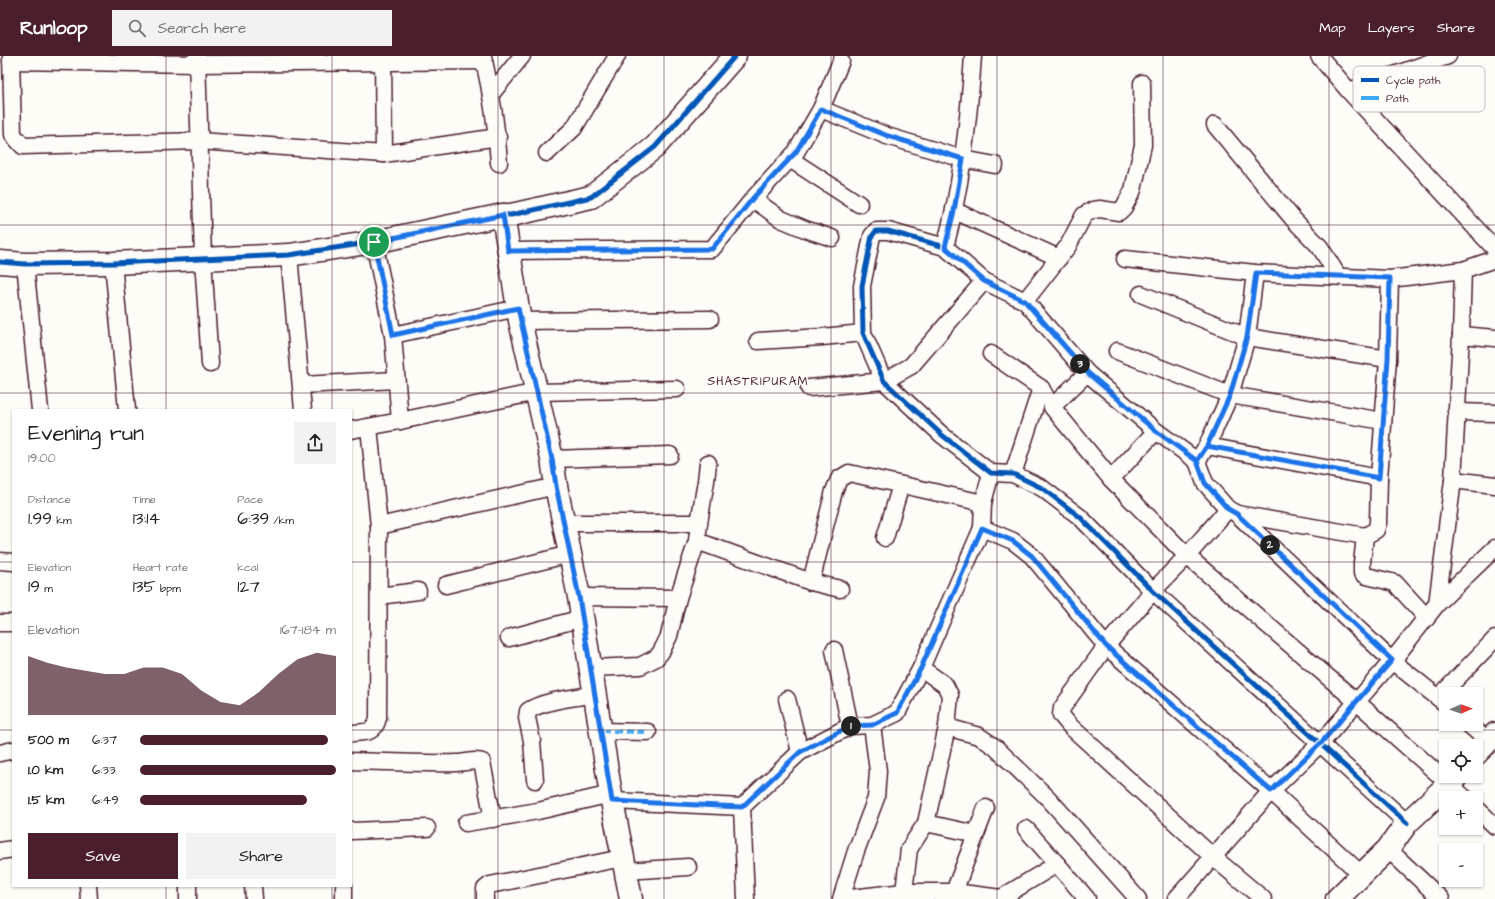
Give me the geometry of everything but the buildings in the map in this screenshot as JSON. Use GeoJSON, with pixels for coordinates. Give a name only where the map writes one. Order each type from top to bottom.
{"type":"FeatureCollection","features":[{"type":"Feature","properties":{"kind":"street"},"geometry":{"type":"LineString","coordinates":[[492,94],[522,56]]}},
{"type":"Feature","properties":{"kind":"street"},"geometry":{"type":"LineString","coordinates":[[547,152],[574,128],[617,56]]}},
{"type":"Feature","properties":{"kind":"street"},"geometry":{"type":"LineString","coordinates":[[0,262],[25,264],[113,263],[289,255],[374,242],[503,215],[511,215],[591,197],[654,147],[735,56]]}},
{"type":"Feature","properties":{"kind":"street"},"geometry":{"type":"LineString","coordinates":[[945,247],[954,211],[963,159],[973,56]]}},
{"type":"Feature","properties":{"kind":"street"},"geometry":{"type":"LineString","coordinates":[[1319,56],[1353,96]]}},
{"type":"Feature","properties":{"kind":"street"},"geometry":{"type":"LineString","coordinates":[[1419,66],[1448,56]]}},
{"type":"Feature","properties":{"kind":"street"},"geometry":{"type":"LineString","coordinates":[[498,137],[384,154],[199,142],[23,146],[13,135],[11,58],[197,60],[484,59],[492,94],[498,137],[499,163]]}},
{"type":"Feature","properties":{"kind":"street"},"geometry":{"type":"LineString","coordinates":[[383,59],[384,154]]}},
{"type":"Feature","properties":{"kind":"street"},"geometry":{"type":"LineString","coordinates":[[197,60],[203,259],[210,364]]}},
{"type":"Feature","properties":{"kind":"street"},"geometry":{"type":"LineString","coordinates":[[508,251],[712,249],[753,198],[796,152],[821,109],[841,60]]}},
{"type":"Feature","properties":{"kind":"street"},"geometry":{"type":"LineString","coordinates":[[1025,301],[1068,246],[1084,216],[1093,210],[1100,209],[1119,212],[1124,207],[1133,190],[1144,145],[1142,83]]}},
{"type":"Feature","properties":{"kind":"street"},"geometry":{"type":"LineString","coordinates":[[1348,91],[1353,89]]}},
{"type":"Feature","properties":{"kind":"street"},"geometry":{"type":"LineString","coordinates":[[821,109],[888,136],[963,159],[995,165]]}},
{"type":"Feature","properties":{"kind":"street"},"geometry":{"type":"LineString","coordinates":[[1368,112],[1495,249]]}},
{"type":"Feature","properties":{"kind":"street"},"geometry":{"type":"LineString","coordinates":[[1215,125],[1293,219],[1320,247],[1338,276]]}},
{"type":"Feature","properties":{"kind":"street"},"geometry":{"type":"LineString","coordinates":[[790,159],[859,204]]}},
{"type":"Feature","properties":{"kind":"street"},"geometry":{"type":"LineString","coordinates":[[753,198],[782,219],[832,238]]}},
{"type":"Feature","properties":{"kind":"street"},"geometry":{"type":"LineString","coordinates":[[954,211],[1059,258]]}},
{"type":"Feature","properties":{"kind":"street"},"geometry":{"type":"LineString","coordinates":[[503,215],[519,314],[552,459],[556,486],[565,523],[581,607],[612,797],[631,899]]}},
{"type":"Feature","properties":{"kind":"street"},"geometry":{"type":"LineString","coordinates":[[1408,823],[1153,591],[1080,517],[1042,488],[1013,474],[991,473],[942,435],[884,381],[863,333],[862,286],[872,236],[876,231],[888,231],[945,247],[984,281],[1025,301],[1088,373],[1156,431],[1197,461],[1205,483],[1232,511],[1392,660],[1439,699]]}},
{"type":"Feature","properties":{"kind":"street"},"geometry":{"type":"LineString","coordinates":[[374,242],[393,335],[400,422]]}},
{"type":"Feature","properties":{"kind":"street"},"geometry":{"type":"LineString","coordinates":[[289,255],[302,385],[303,409]]}},
{"type":"Feature","properties":{"kind":"street"},"geometry":{"type":"LineString","coordinates":[[1125,259],[1256,273],[1390,278],[1463,270],[1495,259]]}},
{"type":"Feature","properties":{"kind":"street"},"geometry":{"type":"LineString","coordinates":[[113,263],[127,409]]}},
{"type":"Feature","properties":{"kind":"street"},"geometry":{"type":"LineString","coordinates":[[25,264],[40,409]]}},
{"type":"Feature","properties":{"kind":"street"},"geometry":{"type":"LineString","coordinates":[[1437,604],[1453,480],[1463,270]]}},
{"type":"Feature","properties":{"kind":"street"},"geometry":{"type":"LineString","coordinates":[[1197,461],[1207,446],[1230,395],[1247,337],[1256,273]]}},
{"type":"Feature","properties":{"kind":"street"},"geometry":{"type":"LineString","coordinates":[[1232,511],[1365,536],[1376,530],[1378,523],[1379,478],[1388,359],[1390,278]]}},
{"type":"Feature","properties":{"kind":"street"},"geometry":{"type":"LineString","coordinates":[[809,388],[884,381],[911,366],[984,281]]}},
{"type":"Feature","properties":{"kind":"street"},"geometry":{"type":"LineString","coordinates":[[1141,294],[1247,337],[1388,359]]}},
{"type":"Feature","properties":{"kind":"street"},"geometry":{"type":"LineString","coordinates":[[393,335],[519,314],[710,319]]}},
{"type":"Feature","properties":{"kind":"street"},"geometry":{"type":"LineString","coordinates":[[758,341],[863,333]]}},
{"type":"Feature","properties":{"kind":"street"},"geometry":{"type":"LineString","coordinates":[[1461,335],[1495,338]]}},
{"type":"Feature","properties":{"kind":"street"},"geometry":{"type":"LineString","coordinates":[[1117,351],[1230,395],[1383,421]]}},
{"type":"Feature","properties":{"kind":"street"},"geometry":{"type":"LineString","coordinates":[[991,354],[1040,388],[1052,407],[1111,479],[1187,556],[1457,786],[1408,823],[1388,849],[1337,899]]}},
{"type":"Feature","properties":{"kind":"street"},"geometry":{"type":"LineString","coordinates":[[1052,407],[1088,373]]}},
{"type":"Feature","properties":{"kind":"street"},"geometry":{"type":"LineString","coordinates":[[302,385],[396,380]]}},
{"type":"Feature","properties":{"kind":"street"},"geometry":{"type":"LineString","coordinates":[[1013,474],[1040,388]]}},
{"type":"Feature","properties":{"kind":"street"},"geometry":{"type":"LineString","coordinates":[[352,430],[400,422],[537,392],[677,389]]}},
{"type":"Feature","properties":{"kind":"street"},"geometry":{"type":"LineString","coordinates":[[1456,412],[1495,414]]}},
{"type":"Feature","properties":{"kind":"street"},"geometry":{"type":"LineString","coordinates":[[352,733],[368,732],[376,726],[378,718],[379,526],[369,427]]}},
{"type":"Feature","properties":{"kind":"street"},"geometry":{"type":"LineString","coordinates":[[1111,479],[1156,431]]}},
{"type":"Feature","properties":{"kind":"street"},"geometry":{"type":"LineString","coordinates":[[1207,446],[1379,478]]}},
{"type":"Feature","properties":{"kind":"street"},"geometry":{"type":"LineString","coordinates":[[552,459],[670,455]]}},
{"type":"Feature","properties":{"kind":"street"},"geometry":{"type":"LineString","coordinates":[[590,668],[640,666],[656,658],[661,652],[669,636],[678,598],[697,540],[708,463]]}},
{"type":"Feature","properties":{"kind":"street"},"geometry":{"type":"LineString","coordinates":[[811,582],[838,479],[849,472],[983,503]]}},
{"type":"Feature","properties":{"kind":"street"},"geometry":{"type":"LineString","coordinates":[[466,823],[612,797],[742,807],[800,752],[850,726],[872,725],[897,713],[921,668],[982,528],[983,503],[991,473]]}},
{"type":"Feature","properties":{"kind":"street"},"geometry":{"type":"LineString","coordinates":[[1453,480],[1495,485]]}},
{"type":"Feature","properties":{"kind":"street"},"geometry":{"type":"LineString","coordinates":[[885,538],[901,485]]}},
{"type":"Feature","properties":{"kind":"street"},"geometry":{"type":"LineString","coordinates":[[379,526],[556,486]]}},
{"type":"Feature","properties":{"kind":"street"},"geometry":{"type":"LineString","coordinates":[[1232,511],[1153,591],[1106,646],[1062,708],[1061,714],[1070,726],[1213,857],[1264,899]]}},
{"type":"Feature","properties":{"kind":"street"},"geometry":{"type":"LineString","coordinates":[[565,523],[699,523]]}},
{"type":"Feature","properties":{"kind":"street"},"geometry":{"type":"LineString","coordinates":[[982,528],[1013,541],[1032,556],[1106,646],[1271,791],[1362,875]]}},
{"type":"Feature","properties":{"kind":"street"},"geometry":{"type":"LineString","coordinates":[[1365,536],[1362,573],[1366,576],[1395,583],[1427,618]]}},
{"type":"Feature","properties":{"kind":"street"},"geometry":{"type":"LineString","coordinates":[[697,540],[811,582],[840,589]]}},
{"type":"Feature","properties":{"kind":"street"},"geometry":{"type":"LineString","coordinates":[[1176,899],[1271,791],[1321,743],[1357,702],[1437,604],[1495,548]]}},
{"type":"Feature","properties":{"kind":"street"},"geometry":{"type":"LineString","coordinates":[[446,585],[570,554]]}},
{"type":"Feature","properties":{"kind":"street"},"geometry":{"type":"LineString","coordinates":[[0,561],[12,562]]}},
{"type":"Feature","properties":{"kind":"street"},"geometry":{"type":"LineString","coordinates":[[379,596],[418,591]]}},
{"type":"Feature","properties":{"kind":"street"},"geometry":{"type":"LineString","coordinates":[[509,638],[581,607],[678,598]]}},
{"type":"Feature","properties":{"kind":"street"},"geometry":{"type":"LineString","coordinates":[[0,623],[12,623]]}},
{"type":"Feature","properties":{"kind":"street"},"geometry":{"type":"LineString","coordinates":[[1454,687],[1495,639]]}},
{"type":"Feature","properties":{"kind":"street"},"geometry":{"type":"LineString","coordinates":[[834,650],[850,726]]}},
{"type":"Feature","properties":{"kind":"street"},"geometry":{"type":"LineString","coordinates":[[904,892],[909,850],[926,823],[947,727],[950,695],[945,685],[921,668]]}},
{"type":"Feature","properties":{"kind":"street"},"geometry":{"type":"LineString","coordinates":[[536,780],[532,741],[527,718],[528,711],[534,707],[547,703],[595,694]]}},
{"type":"Feature","properties":{"kind":"street"},"geometry":{"type":"LineString","coordinates":[[787,698],[800,752]]}},
{"type":"Feature","properties":{"kind":"street"},"geometry":{"type":"LineString","coordinates":[[872,725],[878,771],[876,798],[856,851],[842,899],[904,892],[954,892],[1001,898],[1057,864]]}},
{"type":"Feature","properties":{"kind":"street"},"geometry":{"type":"LineString","coordinates":[[947,727],[979,736],[995,747],[1048,798],[1138,899]]}},
{"type":"Feature","properties":{"kind":"street"},"geometry":{"type":"LineString","coordinates":[[601,731],[648,732]]}},
{"type":"Feature","properties":{"kind":"street"},"geometry":{"type":"LineString","coordinates":[[1477,731],[1489,740]]}},
{"type":"Feature","properties":{"kind":"street"},"geometry":{"type":"LineString","coordinates":[[0,753],[12,750]]}},
{"type":"Feature","properties":{"kind":"street"},"geometry":{"type":"LineString","coordinates":[[352,761],[439,763],[482,762],[493,819]]}},
{"type":"Feature","properties":{"kind":"street"},"geometry":{"type":"LineString","coordinates":[[742,807],[746,899]]}},
{"type":"Feature","properties":{"kind":"street"},"geometry":{"type":"LineString","coordinates":[[954,892],[986,808]]}},
{"type":"Feature","properties":{"kind":"street"},"geometry":{"type":"LineString","coordinates":[[1483,815],[1495,826]]}},
{"type":"Feature","properties":{"kind":"street"},"geometry":{"type":"LineString","coordinates":[[926,823],[976,834]]}},
{"type":"Feature","properties":{"kind":"street"},"geometry":{"type":"LineString","coordinates":[[352,831],[427,828]]}},
{"type":"Feature","properties":{"kind":"street"},"geometry":{"type":"LineString","coordinates":[[1026,829],[1087,899]]}},
{"type":"Feature","properties":{"kind":"street"},"geometry":{"type":"LineString","coordinates":[[0,851],[12,849]]}},
{"type":"Feature","properties":{"kind":"street"},"geometry":{"type":"LineString","coordinates":[[1388,849],[1441,899]]}},
{"type":"Feature","properties":{"kind":"street"},"geometry":{"type":"LineString","coordinates":[[485,899],[485,889],[490,885],[624,865],[688,867]]}},
{"type":"Feature","properties":{"kind":"street"},"geometry":{"type":"LineString","coordinates":[[88,887],[89,899]]}},
{"type":"Feature","properties":{"kind":"street"},"geometry":{"type":"LineString","coordinates":[[188,887],[188,899]]}},
{"type":"Feature","properties":{"kind":"street"},"geometry":{"type":"LineString","coordinates":[[253,887],[254,899]]}},
{"type":"Feature","properties":{"kind":"street"},"geometry":{"type":"LineString","coordinates":[[344,887],[344,899]]}},
{"type":"Feature","properties":{"kind":"marked path"},"geometry":{"type":"LineString","coordinates":[[601,731],[648,732]]}},
{"type":"Feature","properties":{"kind":"cycle path"},"geometry":{"type":"LineString","coordinates":[[0,262],[25,264],[113,263],[289,255],[374,242],[503,215],[511,215],[591,197],[655,147],[735,56]]}},
{"type":"Feature","properties":{"kind":"cycle path"},"geometry":{"type":"LineString","coordinates":[[1197,461],[1156,431],[1087,373],[1025,301],[984,281],[945,247],[888,231],[876,231],[872,236],[862,286],[863,333],[884,381],[942,435],[991,473],[1013,474],[1042,488],[1080,517],[1153,591],[1407,823]]}},
{"type":"Feature","properties":{"kind":"district","name":"SHASTRIPURAM"},"geometry":{"type":"Point","coordinates":[758,381]}},
{"type":"Feature","properties":{"kind":"route"},"geometry":{"type":"LineString","coordinates":[[374,242],[393,335],[518,308],[565,523],[579,597],[612,801],[742,807],[800,752],[850,726],[872,725],[897,713],[921,668],[982,528],[1013,541],[1032,556],[1106,646],[1271,791],[1321,743],[1392,660],[1237,514],[1228,509],[1205,483],[1197,461],[1207,446],[1230,395],[1247,337],[1256,273],[1390,278],[1388,359],[1379,478],[1207,446],[1197,461],[1156,431],[1088,373],[1025,301],[984,281],[945,247],[954,211],[963,159],[888,136],[821,109],[796,152],[753,198],[712,249],[508,251],[503,215],[374,242]]}}]}
